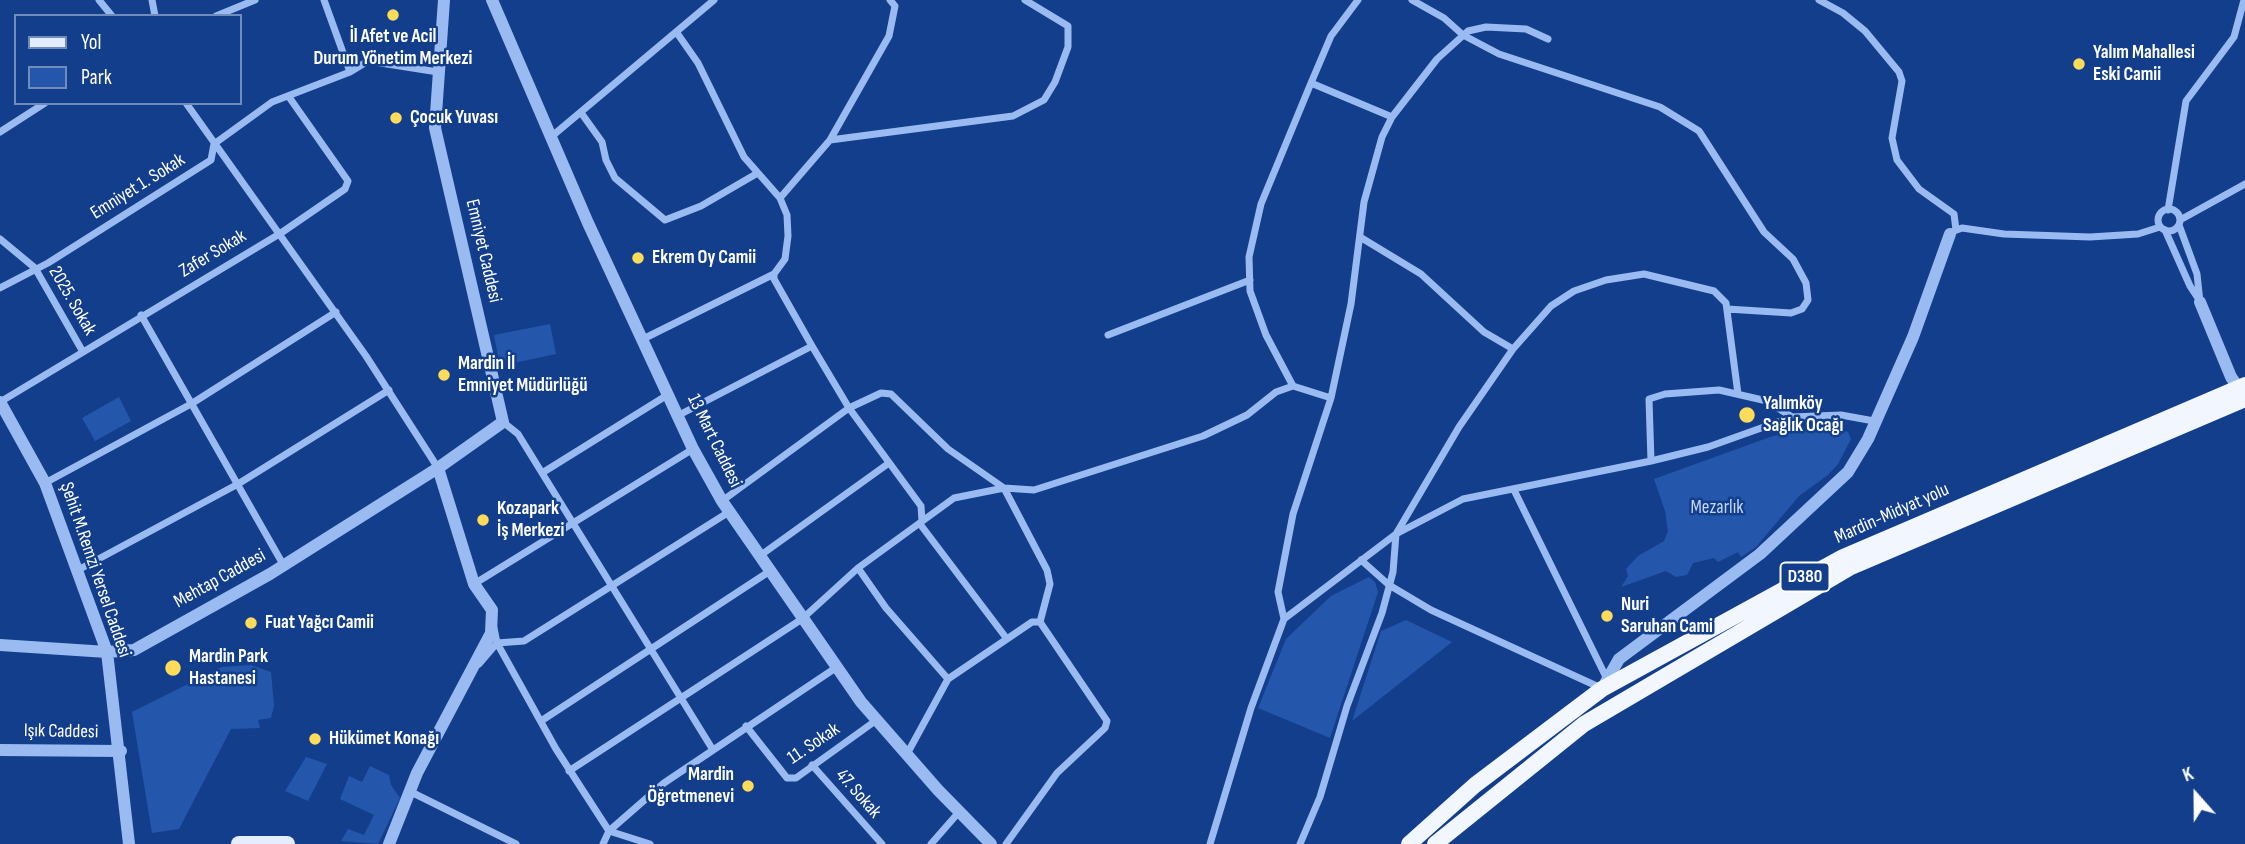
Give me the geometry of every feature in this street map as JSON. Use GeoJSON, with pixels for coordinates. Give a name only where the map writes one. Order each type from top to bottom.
{"type":"FeatureCollection","features":[{"type":"Feature","properties":{"kind":"highway","name":"Mardin-Midyat yolu"},"geometry":{"type":"LineString","coordinates":[[1409,844],[1475,785],[1604,683],[1843,557],[2243,392]]}},
{"type":"Feature","properties":{"kind":"highway","name":"Mardin-Midyat yolu"},"geometry":{"type":"LineString","coordinates":[[1435,844],[1584,724],[1849,568],[2243,392]]}},
{"type":"Feature","properties":{"kind":"main road"},"geometry":{"type":"LineString","coordinates":[[239,844],[287,844]]}},
{"type":"Feature","properties":{"kind":"street"},"geometry":{"type":"LineString","coordinates":[[99,0],[110,14]]}},
{"type":"Feature","properties":{"kind":"street"},"geometry":{"type":"LineString","coordinates":[[220,14],[255,0]]}},
{"type":"Feature","properties":{"kind":"street"},"geometry":{"type":"LineString","coordinates":[[324,0],[350,72]]}},
{"type":"Feature","properties":{"kind":"street","name":"Emniyet Caddesi"},"geometry":{"type":"LineString","coordinates":[[444,0],[435,128],[503,422]]}},
{"type":"Feature","properties":{"kind":"street","name":"13 Mart Caddesi"},"geometry":{"type":"LineString","coordinates":[[492,0],[530,95],[587,223],[670,394],[693,449],[726,506],[837,667],[907,754],[992,844]]}},
{"type":"Feature","properties":{"kind":"street"},"geometry":{"type":"LineString","coordinates":[[551,137],[582,114],[714,0]]}},
{"type":"Feature","properties":{"kind":"street"},"geometry":{"type":"LineString","coordinates":[[780,198],[830,140],[889,36],[895,6],[890,0]]}},
{"type":"Feature","properties":{"kind":"street"},"geometry":{"type":"LineString","coordinates":[[830,140],[1013,116],[1044,100],[1055,82],[1068,47],[1068,26],[1025,0]]}},
{"type":"Feature","properties":{"kind":"street"},"geometry":{"type":"LineString","coordinates":[[1293,386],[1266,335],[1250,291],[1249,257],[1261,204],[1331,36],[1359,0]]}},
{"type":"Feature","properties":{"kind":"street"},"geometry":{"type":"LineString","coordinates":[[1412,0],[1444,18],[1463,35],[1499,54],[1660,107],[1699,131],[1765,232],[1793,260],[1806,283],[1808,300],[1802,309],[1791,313],[1727,309]]}},
{"type":"Feature","properties":{"kind":"street"},"geometry":{"type":"LineString","coordinates":[[1604,683],[1619,659],[1760,554],[1848,472],[1868,439],[1913,337],[1953,232],[1954,214],[1919,189],[1897,160],[1892,138],[1902,81],[1899,72],[1865,31],[1843,13],[1819,0]]}},
{"type":"Feature","properties":{"kind":"street"},"geometry":{"type":"LineString","coordinates":[[2168,210],[2186,101],[2234,37],[2244,0]]}},
{"type":"Feature","properties":{"kind":"street"},"geometry":{"type":"LineString","coordinates":[[1284,619],[1278,592],[1293,514],[1331,398],[1351,304],[1364,202],[1382,137],[1392,117],[1437,59],[1468,31],[1486,27],[1526,29],[1548,39]]}},
{"type":"Feature","properties":{"kind":"street"},"geometry":{"type":"LineString","coordinates":[[643,338],[774,274],[785,259],[788,236],[787,215],[780,198],[744,158],[698,63],[677,33]]}},
{"type":"Feature","properties":{"kind":"street","name":"Emniyet 1. Sokak"},"geometry":{"type":"LineString","coordinates":[[0,288],[48,263],[211,160],[214,144],[272,102],[350,72],[368,61],[438,72]]}},
{"type":"Feature","properties":{"kind":"street"},"geometry":{"type":"LineString","coordinates":[[1311,83],[1392,117]]}},
{"type":"Feature","properties":{"kind":"street","name":"Zafer Sokak"},"geometry":{"type":"LineString","coordinates":[[0,402],[338,196],[348,181],[289,97]]}},
{"type":"Feature","properties":{"kind":"street"},"geometry":{"type":"LineString","coordinates":[[0,132],[43,105]]}},
{"type":"Feature","properties":{"kind":"street"},"geometry":{"type":"LineString","coordinates":[[187,105],[281,233],[389,390],[438,472],[474,584],[492,610],[491,633],[411,792],[389,844]]}},
{"type":"Feature","properties":{"kind":"street"},"geometry":{"type":"LineString","coordinates":[[582,114],[602,142],[606,160],[615,178],[666,220],[701,206],[756,174]]}},
{"type":"Feature","properties":{"kind":"street"},"geometry":{"type":"LineString","coordinates":[[1953,232],[2090,237],[2138,234],[2163,229],[2171,231],[2180,222],[2245,184]]}},
{"type":"Feature","properties":{"kind":"street"},"geometry":{"type":"LineString","coordinates":[[2200,302],[2197,274],[2180,222],[2175,211],[2168,210],[2159,216],[2163,229],[2243,392]]}},
{"type":"Feature","properties":{"kind":"street"},"geometry":{"type":"LineString","coordinates":[[1360,237],[1421,274],[1484,332],[1513,349]]}},
{"type":"Feature","properties":{"kind":"street","name":"2025. Sokak"},"geometry":{"type":"LineString","coordinates":[[0,239],[35,268],[83,352]]}},
{"type":"Feature","properties":{"kind":"street"},"geometry":{"type":"LineString","coordinates":[[774,274],[849,408],[921,506],[921,522],[1007,639]]}},
{"type":"Feature","properties":{"kind":"street"},"geometry":{"type":"LineString","coordinates":[[1300,844],[1320,797],[1389,585],[1396,534],[1459,427],[1513,349],[1552,306],[1574,291],[1606,280],[1644,274],[1714,291],[1726,303],[1738,394]]}},
{"type":"Feature","properties":{"kind":"street"},"geometry":{"type":"LineString","coordinates":[[1108,335],[1250,280]]}},
{"type":"Feature","properties":{"kind":"street"},"geometry":{"type":"LineString","coordinates":[[45,483],[191,404],[336,312]]}},
{"type":"Feature","properties":{"kind":"street"},"geometry":{"type":"LineString","coordinates":[[141,316],[284,566]]}},
{"type":"Feature","properties":{"kind":"street"},"geometry":{"type":"LineString","coordinates":[[679,415],[812,346]]}},
{"type":"Feature","properties":{"kind":"street"},"geometry":{"type":"LineString","coordinates":[[569,771],[802,619],[858,568],[954,498],[968,493],[1004,488],[1034,491],[1203,436],[1247,415],[1276,392],[1293,386],[1331,398]]}},
{"type":"Feature","properties":{"kind":"street"},"geometry":{"type":"LineString","coordinates":[[78,570],[238,484],[389,390]]}},
{"type":"Feature","properties":{"kind":"street"},"geometry":{"type":"LineString","coordinates":[[1651,461],[1649,399],[1665,394],[1719,390],[1767,401],[1792,417]]}},
{"type":"Feature","properties":{"kind":"street"},"geometry":{"type":"LineString","coordinates":[[467,678],[497,643],[524,641],[612,587],[726,506],[849,408],[881,393],[891,394],[956,455],[1004,488],[1047,570],[1050,584],[1040,622],[1107,721],[1105,728],[1057,773],[1006,844]]}},
{"type":"Feature","properties":{"kind":"street"},"geometry":{"type":"LineString","coordinates":[[542,473],[670,394]]}},
{"type":"Feature","properties":{"kind":"street","name":"Şehit M.Remzi Yersel Caddesi"},"geometry":{"type":"LineString","coordinates":[[0,402],[45,483],[107,652],[121,751],[129,844]]}},
{"type":"Feature","properties":{"kind":"street"},"geometry":{"type":"LineString","coordinates":[[1210,844],[1251,708],[1284,619],[1396,534],[1462,499],[1708,447],[1792,417],[1841,415],[1874,421]]}},
{"type":"Feature","properties":{"kind":"street"},"geometry":{"type":"LineString","coordinates":[[438,472],[503,422],[518,433],[678,699],[713,750]]}},
{"type":"Feature","properties":{"kind":"street"},"geometry":{"type":"LineString","coordinates":[[474,584],[693,449]]}},
{"type":"Feature","properties":{"kind":"street"},"geometry":{"type":"LineString","coordinates":[[761,555],[889,463]]}},
{"type":"Feature","properties":{"kind":"street","name":"Mehtap Caddesi"},"geometry":{"type":"LineString","coordinates":[[1,641],[107,652],[134,650],[284,566],[438,472]]}},
{"type":"Feature","properties":{"kind":"street"},"geometry":{"type":"LineString","coordinates":[[1514,490],[1604,683]]}},
{"type":"Feature","properties":{"kind":"street"},"geometry":{"type":"LineString","coordinates":[[1361,560],[1389,585],[1431,610],[1604,683]]}},
{"type":"Feature","properties":{"kind":"street"},"geometry":{"type":"LineString","coordinates":[[858,568],[886,608],[948,679]]}},
{"type":"Feature","properties":{"kind":"street"},"geometry":{"type":"LineString","coordinates":[[541,721],[770,571]]}},
{"type":"Feature","properties":{"kind":"street"},"geometry":{"type":"LineString","coordinates":[[491,620],[497,643],[569,771],[608,831],[650,844]]}},
{"type":"Feature","properties":{"kind":"street"},"geometry":{"type":"LineString","coordinates":[[907,754],[948,679],[1032,622],[1040,622]]}},
{"type":"Feature","properties":{"kind":"street"},"geometry":{"type":"LineString","coordinates":[[603,844],[608,831],[655,790],[837,667]]}},
{"type":"Feature","properties":{"kind":"street","name":"11. Sokak"},"geometry":{"type":"LineString","coordinates":[[746,726],[787,778],[796,778],[878,719]]}},
{"type":"Feature","properties":{"kind":"street","name":"Işık Caddesi"},"geometry":{"type":"LineString","coordinates":[[0,750],[121,751]]}},
{"type":"Feature","properties":{"kind":"street","name":"47. Sokak"},"geometry":{"type":"LineString","coordinates":[[811,765],[882,844]]}},
{"type":"Feature","properties":{"kind":"street"},"geometry":{"type":"LineString","coordinates":[[411,792],[516,844]]}},
{"type":"Feature","properties":{"kind":"street"},"geometry":{"type":"LineString","coordinates":[[931,844],[960,812]]}},
{"type":"Feature","properties":{"kind":"green space"},"geometry":{"type":"Polygon","coordinates":[[[550,324],[556,354],[500,366],[494,335],[550,324]]]}},
{"type":"Feature","properties":{"kind":"green space"},"geometry":{"type":"Polygon","coordinates":[[[119,397],[131,421],[95,441],[82,418],[119,397]]]}},
{"type":"Feature","properties":{"kind":"green space","name":"Mezarlık"},"geometry":{"type":"Polygon","coordinates":[[[1822,424],[1848,432],[1851,439],[1838,464],[1828,475],[1799,496],[1756,547],[1741,557],[1738,552],[1718,562],[1714,558],[1693,563],[1687,575],[1676,577],[1666,571],[1621,587],[1628,576],[1626,569],[1638,556],[1664,541],[1668,531],[1665,511],[1654,479],[1770,437],[1822,424]]]}},
{"type":"Feature","properties":{"kind":"green space"},"geometry":{"type":"Polygon","coordinates":[[[1369,577],[1375,582],[1378,592],[1330,738],[1258,708],[1286,639],[1331,596],[1369,577]]]}},
{"type":"Feature","properties":{"kind":"green space"},"geometry":{"type":"Polygon","coordinates":[[[1406,620],[1452,642],[1352,721],[1381,631],[1406,620]]]}},
{"type":"Feature","properties":{"kind":"green space"},"geometry":{"type":"Polygon","coordinates":[[[251,665],[271,672],[274,706],[271,718],[258,720],[260,728],[231,729],[179,829],[152,833],[132,712],[222,667],[251,665]]]}},
{"type":"Feature","properties":{"kind":"green space"},"geometry":{"type":"Polygon","coordinates":[[[306,757],[327,764],[308,801],[285,791],[306,757]]]}},
{"type":"Feature","properties":{"kind":"green space"},"geometry":{"type":"Polygon","coordinates":[[[370,766],[389,775],[391,785],[400,798],[378,844],[341,841],[348,829],[364,835],[374,815],[340,799],[349,776],[362,782],[370,766]]]}},
{"type":"Feature","properties":{"kind":"place","name":"İl Afet ve Acil Durum Yönetim Merkezi"},"geometry":{"type":"Point","coordinates":[393,15]}},
{"type":"Feature","properties":{"kind":"place","name":"Yalım Mahallesi Eski Camii"},"geometry":{"type":"Point","coordinates":[2079,64]}},
{"type":"Feature","properties":{"kind":"place","name":"Çocuk Yuvası"},"geometry":{"type":"Point","coordinates":[396,118]}},
{"type":"Feature","properties":{"kind":"place","name":"Ekrem Oy Camii"},"geometry":{"type":"Point","coordinates":[638,258]}},
{"type":"Feature","properties":{"kind":"place","name":"Mardin İl Emniyet Müdürlüğü"},"geometry":{"type":"Point","coordinates":[444,375]}},
{"type":"Feature","properties":{"kind":"place","name":"Yalımköy Sağlık Ocağı"},"geometry":{"type":"Point","coordinates":[1747,415]}},
{"type":"Feature","properties":{"kind":"place","name":"Kozapark İş Merkezi"},"geometry":{"type":"Point","coordinates":[483,520]}},
{"type":"Feature","properties":{"kind":"place","name":"Nuri Saruhan Cami"},"geometry":{"type":"Point","coordinates":[1607,616]}},
{"type":"Feature","properties":{"kind":"place","name":"Fuat Yağcı Camii"},"geometry":{"type":"Point","coordinates":[251,623]}},
{"type":"Feature","properties":{"kind":"place","name":"Mardin Park Hastanesi"},"geometry":{"type":"Point","coordinates":[173,668]}},
{"type":"Feature","properties":{"kind":"place","name":"Hükümet Konağı"},"geometry":{"type":"Point","coordinates":[315,739]}},
{"type":"Feature","properties":{"kind":"place","name":"Mardin Öğretmenevi"},"geometry":{"type":"Point","coordinates":[748,786]}}]}
